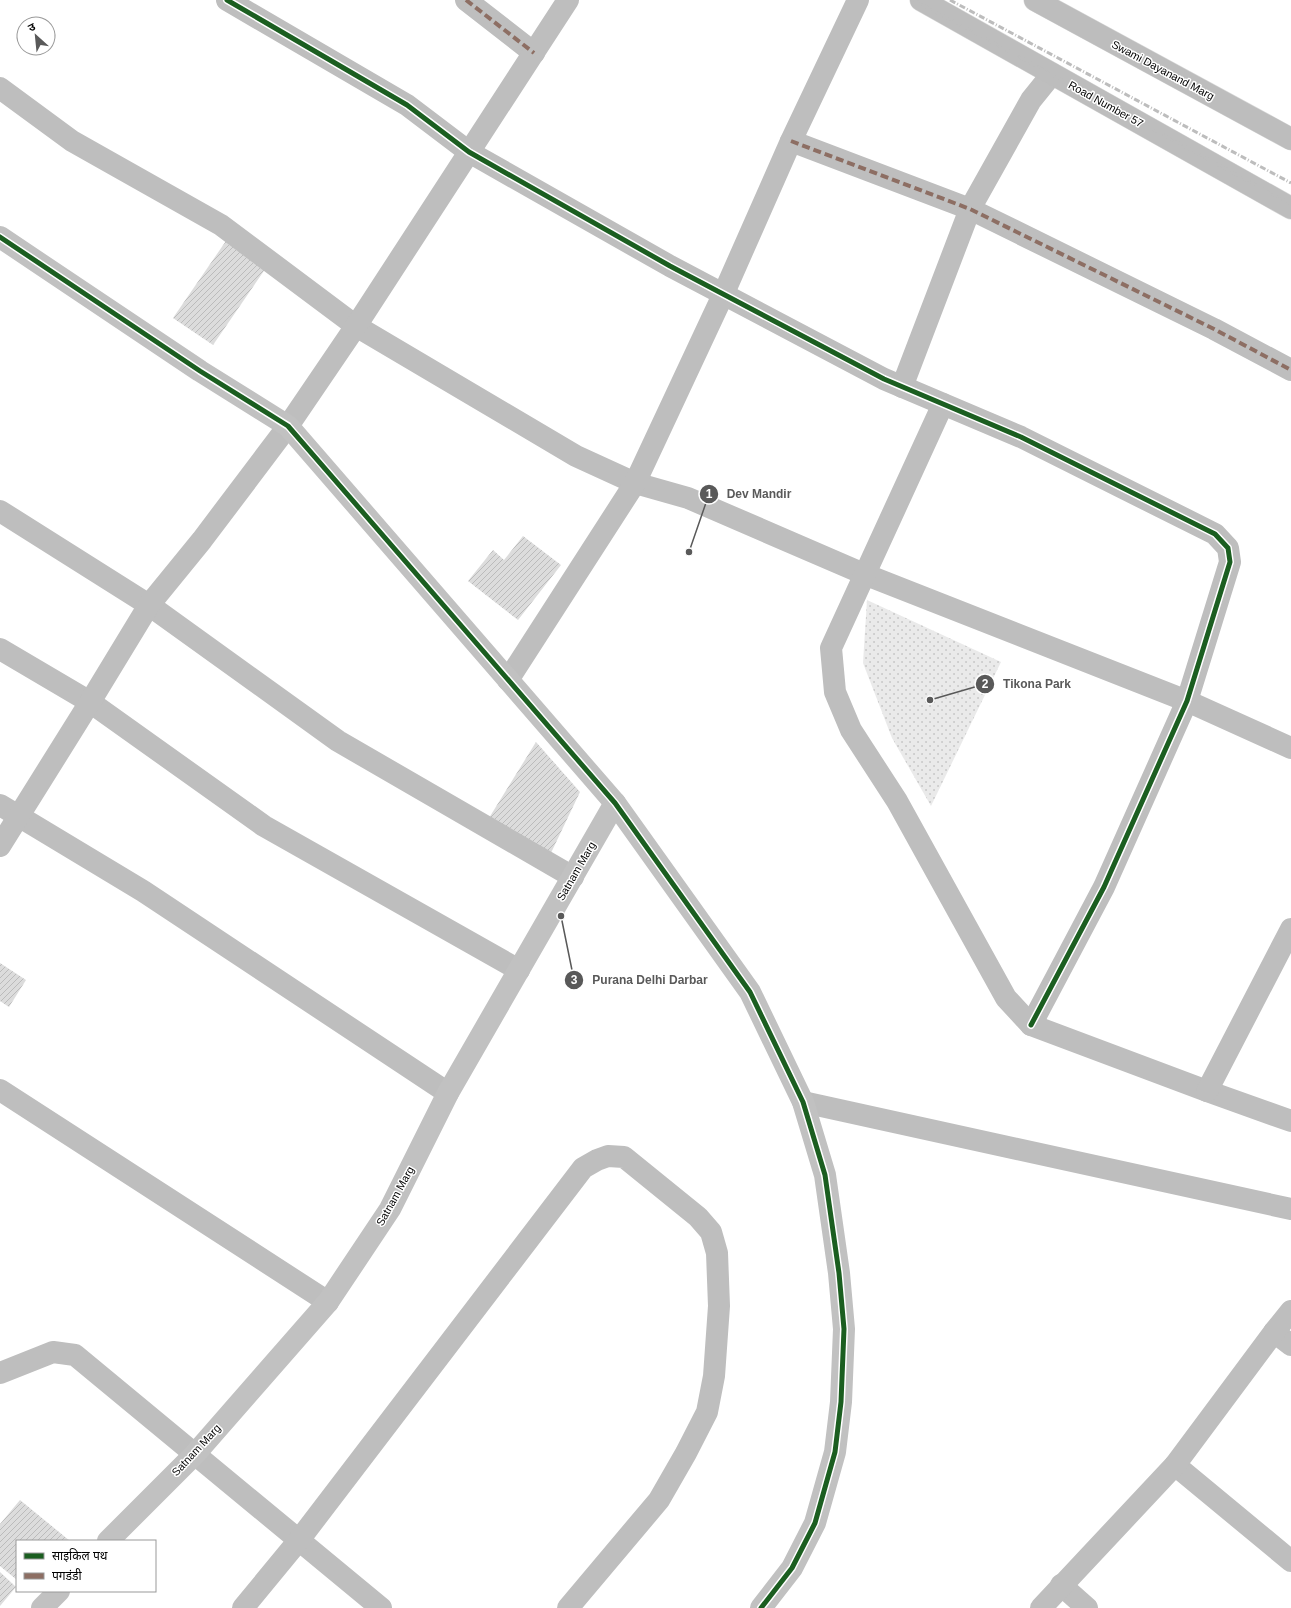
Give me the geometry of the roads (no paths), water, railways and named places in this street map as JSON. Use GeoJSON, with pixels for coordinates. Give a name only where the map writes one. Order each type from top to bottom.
{"type":"FeatureCollection","features":[{"type":"Feature","properties":{"kind":"main road","name":"Road Number 57"},"geometry":{"type":"LineString","coordinates":[[921,0],[1291,208]]}},
{"type":"Feature","properties":{"kind":"main road","name":"Swami Dayanand Marg"},"geometry":{"type":"LineString","coordinates":[[1034,0],[1291,139]]}},
{"type":"Feature","properties":{"kind":"street"},"geometry":{"type":"LineString","coordinates":[[227,0],[407,105],[469,152],[723,295],[884,379],[1021,437],[1208,530],[1215,534],[1228,548],[1230,562],[1187,701],[1104,887],[1031,1025]]}},
{"type":"Feature","properties":{"kind":"street"},"geometry":{"type":"LineString","coordinates":[[466,0],[534,53]]}},
{"type":"Feature","properties":{"kind":"street"},"geometry":{"type":"LineString","coordinates":[[0,846],[149,605],[202,540],[288,426],[356,326],[568,0]]}},
{"type":"Feature","properties":{"kind":"street"},"geometry":{"type":"LineString","coordinates":[[508,680],[635,482],[723,295],[791,141],[858,0]]}},
{"type":"Feature","properties":{"kind":"street"},"geometry":{"type":"LineString","coordinates":[[902,387],[970,209],[1031,100],[1052,74]]}},
{"type":"Feature","properties":{"kind":"street"},"geometry":{"type":"LineString","coordinates":[[0,88],[72,141],[221,226],[356,326],[576,456],[635,482],[688,498],[864,574],[1187,701],[1291,748]]}},
{"type":"Feature","properties":{"kind":"street"},"geometry":{"type":"LineString","coordinates":[[791,141],[970,209],[1207,325],[1291,370]]}},
{"type":"Feature","properties":{"kind":"street"},"geometry":{"type":"LineString","coordinates":[[0,237],[200,371],[288,426],[615,803],[750,992],[803,1102],[826,1176],[839,1273],[844,1329],[842,1402],[835,1452],[815,1523],[792,1568],[760,1608]]}},
{"type":"Feature","properties":{"kind":"street"},"geometry":{"type":"LineString","coordinates":[[943,404],[831,648],[835,692],[851,730],[897,801],[1006,998],[1031,1025],[1291,1121]]}},
{"type":"Feature","properties":{"kind":"street"},"geometry":{"type":"LineString","coordinates":[[0,511],[149,605],[338,741],[573,877]]}},
{"type":"Feature","properties":{"kind":"street"},"geometry":{"type":"LineString","coordinates":[[0,649],[90,702],[264,826],[519,970]]}},
{"type":"Feature","properties":{"kind":"street","name":"Satnam Marg"},"geometry":{"type":"LineString","coordinates":[[109,1540],[195,1454],[328,1302],[390,1209],[448,1093],[615,803]]}},
{"type":"Feature","properties":{"kind":"street"},"geometry":{"type":"LineString","coordinates":[[0,805],[143,891],[448,1093]]}},
{"type":"Feature","properties":{"kind":"street"},"geometry":{"type":"LineString","coordinates":[[1207,1091],[1291,929]]}},
{"type":"Feature","properties":{"kind":"street"},"geometry":{"type":"LineString","coordinates":[[0,1090],[328,1302]]}},
{"type":"Feature","properties":{"kind":"street"},"geometry":{"type":"LineString","coordinates":[[803,1102],[1291,1209]]}},
{"type":"Feature","properties":{"kind":"street"},"geometry":{"type":"LineString","coordinates":[[243,1608],[299,1540],[583,1168],[608,1156],[624,1157],[698,1217],[711,1232],[717,1253],[719,1306],[714,1376],[707,1412],[659,1500],[568,1608]]}},
{"type":"Feature","properties":{"kind":"street"},"geometry":{"type":"LineString","coordinates":[[1041,1608],[1175,1464],[1291,1311]]}},
{"type":"Feature","properties":{"kind":"street"},"geometry":{"type":"LineString","coordinates":[[1274,1332],[1291,1345]]}},
{"type":"Feature","properties":{"kind":"street"},"geometry":{"type":"LineString","coordinates":[[0,1373],[53,1352],[75,1355],[381,1608]]}},
{"type":"Feature","properties":{"kind":"street"},"geometry":{"type":"LineString","coordinates":[[1175,1464],[1291,1561]]}},
{"type":"Feature","properties":{"kind":"street"},"geometry":{"type":"LineString","coordinates":[[1061,1585],[1087,1608]]}},
{"type":"Feature","properties":{"kind":"street"},"geometry":{"type":"LineString","coordinates":[[42,1608],[58,1592]]}},
{"type":"Feature","properties":{"kind":"railway"},"geometry":{"type":"LineString","coordinates":[[914,0],[1291,204]]}},
{"type":"Feature","properties":{"kind":"railway"},"geometry":{"type":"LineString","coordinates":[[950,0],[1291,183]]}},
{"type":"Feature","properties":{"kind":"place","name":"Dev Mandir"},"geometry":{"type":"Point","coordinates":[689,552]}},
{"type":"Feature","properties":{"kind":"place","name":"Tikona Park"},"geometry":{"type":"Point","coordinates":[930,700]}},
{"type":"Feature","properties":{"kind":"place","name":"Purana Delhi Darbar"},"geometry":{"type":"Point","coordinates":[561,916]}}]}
